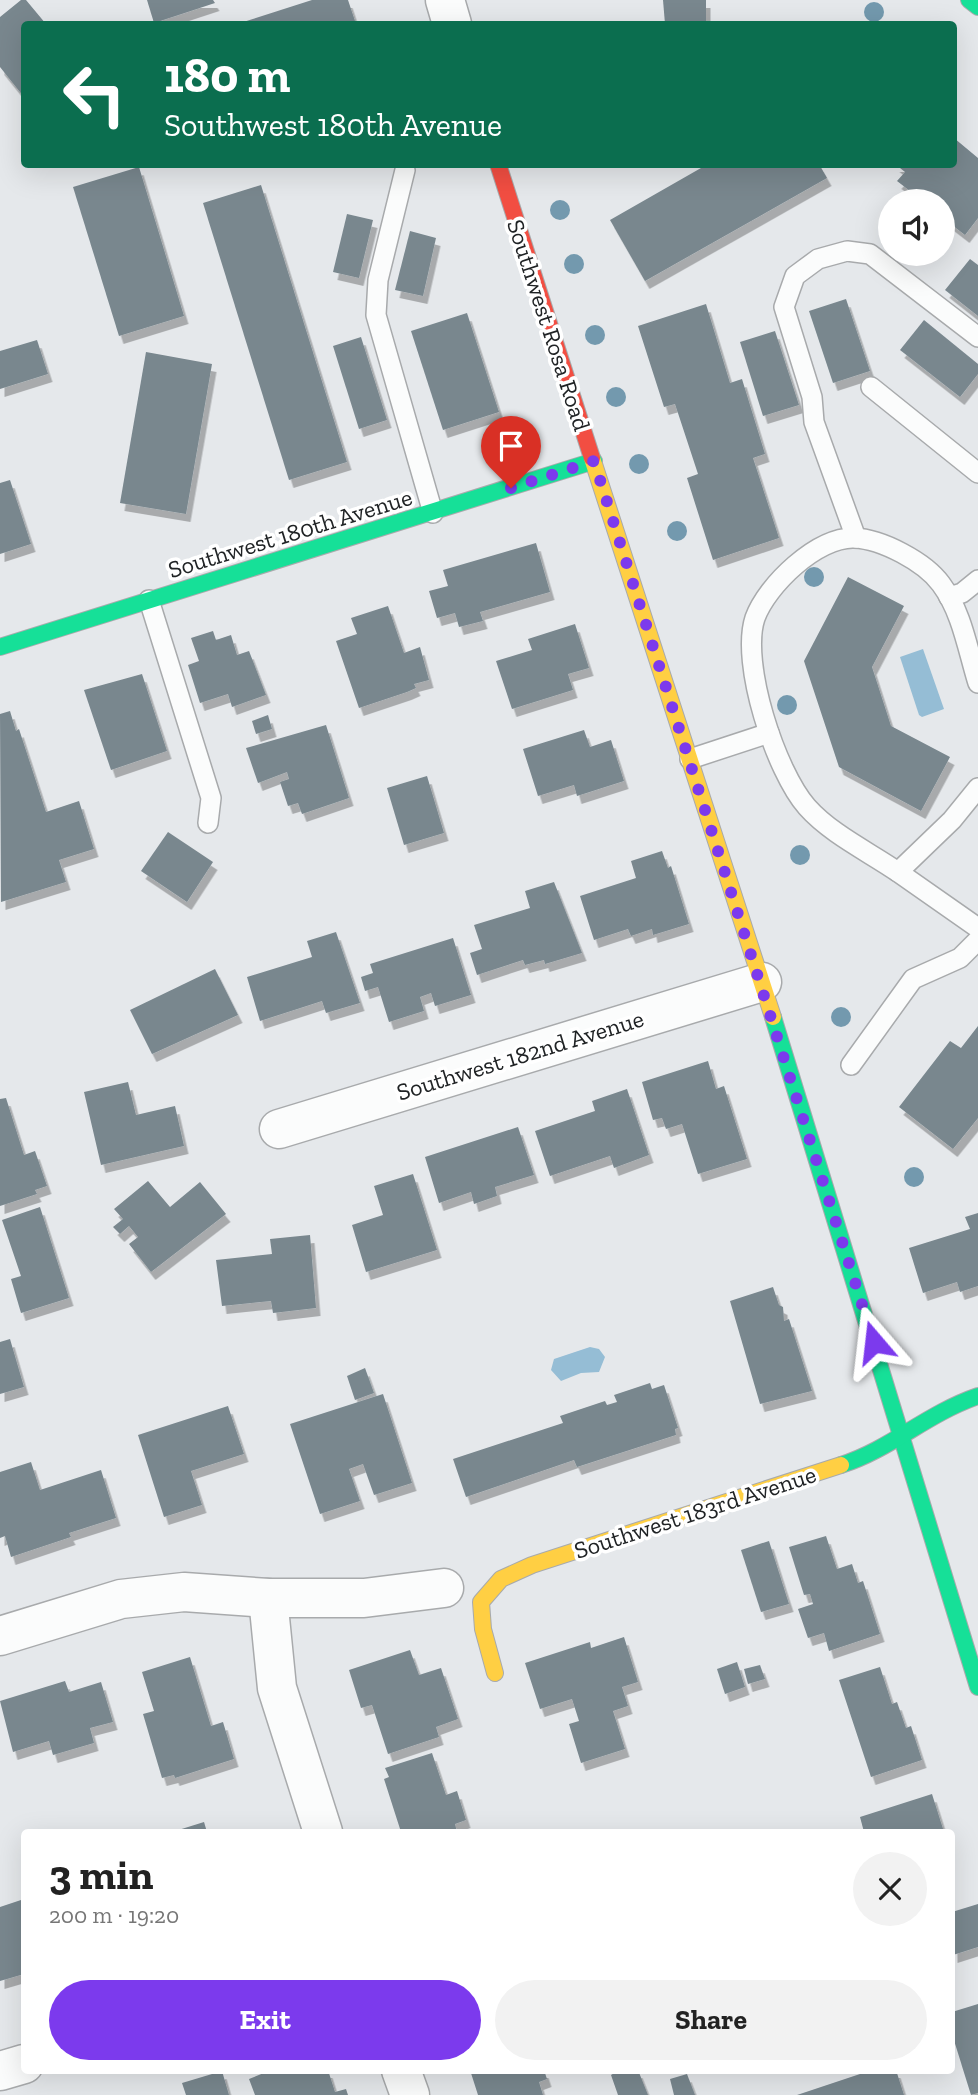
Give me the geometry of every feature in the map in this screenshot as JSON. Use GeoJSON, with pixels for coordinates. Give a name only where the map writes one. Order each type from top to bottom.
{"type":"FeatureCollection","features":[{"type":"Feature","properties":{"kind":"street"},"geometry":{"type":"LineString","coordinates":[[444,0],[452,21]]}},
{"type":"Feature","properties":{"kind":"street"},"geometry":{"type":"LineString","coordinates":[[968,0],[978,7]]}},
{"type":"Feature","properties":{"kind":"street","name":"Southwest Rosa Road"},"geometry":{"type":"LineString","coordinates":[[499,168],[762,982],[978,1687]]}},
{"type":"Feature","properties":{"kind":"street","name":"Southwest 180th Avenue"},"geometry":{"type":"LineString","coordinates":[[0,647],[594,461]]}},
{"type":"Feature","properties":{"kind":"street","name":"Southwest 182nd Avenue"},"geometry":{"type":"LineString","coordinates":[[279,1129],[762,982]]}},
{"type":"Feature","properties":{"kind":"street","name":"Southwest 183rd Avenue"},"geometry":{"type":"LineString","coordinates":[[495,1673],[483,1629],[481,1602],[501,1579],[532,1565],[866,1457],[946,1407],[978,1396]]}},
{"type":"Feature","properties":{"kind":"street"},"geometry":{"type":"LineString","coordinates":[[0,1636],[121,1599],[184,1592],[268,1598],[364,1598],[444,1588]]}},
{"type":"Feature","properties":{"kind":"street"},"geometry":{"type":"LineString","coordinates":[[268,1598],[277,1688],[322,1829]]}},
{"type":"Feature","properties":{"kind":"street"},"geometry":{"type":"LineString","coordinates":[[0,2071],[21,2065]]}},
{"type":"Feature","properties":{"kind":"street"},"geometry":{"type":"LineString","coordinates":[[402,2074],[410,2095]]}},
{"type":"Feature","properties":{"kind":"lane"},"geometry":{"type":"LineString","coordinates":[[405,170],[378,280],[376,316],[433,513]]}},
{"type":"Feature","properties":{"kind":"lane"},"geometry":{"type":"LineString","coordinates":[[856,538],[814,422],[812,397],[784,307],[789,284],[795,276],[818,259],[847,251],[860,251],[870,254],[978,337]]}},
{"type":"Feature","properties":{"kind":"lane"},"geometry":{"type":"LineString","coordinates":[[871,387],[978,473]]}},
{"type":"Feature","properties":{"kind":"lane"},"geometry":{"type":"LineString","coordinates":[[978,683],[949,597],[935,577],[897,552],[856,538],[829,545],[798,562],[776,582],[756,617],[750,637],[751,659],[769,733],[794,787],[807,807],[978,928]]}},
{"type":"Feature","properties":{"kind":"lane"},"geometry":{"type":"LineString","coordinates":[[949,597],[962,593],[978,580]]}},
{"type":"Feature","properties":{"kind":"lane"},"geometry":{"type":"LineString","coordinates":[[149,600],[211,798],[208,823]]}},
{"type":"Feature","properties":{"kind":"lane"},"geometry":{"type":"LineString","coordinates":[[690,759],[769,733]]}},
{"type":"Feature","properties":{"kind":"lane"},"geometry":{"type":"LineString","coordinates":[[898,872],[952,820],[978,788]]}},
{"type":"Feature","properties":{"kind":"lane"},"geometry":{"type":"LineString","coordinates":[[850,1065],[913,979],[960,958],[978,940]]}},
{"type":"Feature","properties":{"kind":"water"},"geometry":{"type":"Polygon","coordinates":[[[923,649],[944,709],[922,717],[919,715],[900,657],[923,649]]]}},
{"type":"Feature","properties":{"kind":"water"},"geometry":{"type":"Polygon","coordinates":[[[590,1347],[599,1349],[605,1357],[599,1372],[581,1373],[561,1381],[551,1370],[554,1359],[590,1347]]]}},
{"type":"Feature","properties":{"kind":"building"},"geometry":{"type":"Polygon","coordinates":[[[21,0],[26,0],[44,21],[21,21],[21,93],[0,67],[0,17],[21,0]]]}},
{"type":"Feature","properties":{"kind":"building"},"geometry":{"type":"Polygon","coordinates":[[[147,0],[213,0],[215,3],[160,21],[153,21],[147,0]]]}},
{"type":"Feature","properties":{"kind":"building"},"geometry":{"type":"Polygon","coordinates":[[[312,0],[348,0],[355,21],[246,21],[312,0]]]}},
{"type":"Feature","properties":{"kind":"building"},"geometry":{"type":"Polygon","coordinates":[[[663,0],[706,0],[706,21],[665,21],[663,0]]]}},
{"type":"Feature","properties":{"kind":"building"},"geometry":{"type":"Polygon","coordinates":[[[957,140],[978,158],[978,218],[965,235],[955,227],[955,189],[907,189],[897,181],[905,172],[900,168],[957,168],[957,140]]]}},
{"type":"Feature","properties":{"kind":"building"},"geometry":{"type":"Polygon","coordinates":[[[139,168],[184,316],[119,336],[73,187],[139,168]]]}},
{"type":"Feature","properties":{"kind":"building"},"geometry":{"type":"Polygon","coordinates":[[[701,168],[821,168],[827,178],[645,281],[610,220],[701,168]]]}},
{"type":"Feature","properties":{"kind":"building"},"geometry":{"type":"Polygon","coordinates":[[[261,185],[347,462],[289,480],[203,203],[261,185]]]}},
{"type":"Feature","properties":{"kind":"building"},"geometry":{"type":"Polygon","coordinates":[[[347,214],[373,220],[359,278],[333,272],[347,214]]]}},
{"type":"Feature","properties":{"kind":"building"},"geometry":{"type":"Polygon","coordinates":[[[410,231],[436,238],[423,296],[395,290],[410,231]]]}},
{"type":"Feature","properties":{"kind":"building"},"geometry":{"type":"Polygon","coordinates":[[[970,259],[978,265],[978,316],[945,290],[970,259]]]}},
{"type":"Feature","properties":{"kind":"building"},"geometry":{"type":"Polygon","coordinates":[[[846,299],[870,371],[833,383],[809,311],[846,299]]]}},
{"type":"Feature","properties":{"kind":"building"},"geometry":{"type":"Polygon","coordinates":[[[706,304],[730,383],[742,379],[765,454],[753,458],[779,538],[713,560],[687,478],[698,474],[675,404],[664,407],[638,326],[706,304]]]}},
{"type":"Feature","properties":{"kind":"building"},"geometry":{"type":"Polygon","coordinates":[[[467,313],[499,412],[443,430],[411,331],[467,313]]]}},
{"type":"Feature","properties":{"kind":"building"},"geometry":{"type":"Polygon","coordinates":[[[924,320],[978,364],[978,374],[960,397],[900,350],[924,320]]]}},
{"type":"Feature","properties":{"kind":"building"},"geometry":{"type":"Polygon","coordinates":[[[775,331],[799,405],[763,416],[740,342],[775,331]]]}},
{"type":"Feature","properties":{"kind":"building"},"geometry":{"type":"Polygon","coordinates":[[[361,337],[387,420],[359,429],[333,346],[361,337]]]}},
{"type":"Feature","properties":{"kind":"building"},"geometry":{"type":"Polygon","coordinates":[[[37,340],[48,374],[0,389],[0,351],[37,340]]]}},
{"type":"Feature","properties":{"kind":"building"},"geometry":{"type":"Polygon","coordinates":[[[146,352],[212,364],[186,514],[120,503],[146,352]]]}},
{"type":"Feature","properties":{"kind":"building"},"geometry":{"type":"Polygon","coordinates":[[[10,480],[31,544],[0,554],[0,483],[10,480]]]}},
{"type":"Feature","properties":{"kind":"building"},"geometry":{"type":"Polygon","coordinates":[[[536,543],[550,592],[480,612],[483,621],[459,627],[455,613],[437,618],[429,591],[448,586],[443,570],[536,543]]]}},
{"type":"Feature","properties":{"kind":"building"},"geometry":{"type":"Polygon","coordinates":[[[848,577],[904,606],[872,667],[891,726],[950,757],[921,811],[839,767],[804,661],[848,577]]]}},
{"type":"Feature","properties":{"kind":"building"},"geometry":{"type":"Polygon","coordinates":[[[388,606],[404,653],[420,647],[429,680],[414,684],[416,688],[407,692],[359,708],[336,641],[357,634],[351,618],[388,606]]]}},
{"type":"Feature","properties":{"kind":"building"},"geometry":{"type":"Polygon","coordinates":[[[575,624],[589,668],[568,674],[573,690],[512,709],[496,661],[532,650],[528,639],[575,624]]]}},
{"type":"Feature","properties":{"kind":"building"},"geometry":{"type":"Polygon","coordinates":[[[213,631],[216,640],[231,635],[237,655],[249,651],[266,695],[232,707],[228,694],[200,703],[188,665],[199,661],[191,638],[213,631]]]}},
{"type":"Feature","properties":{"kind":"building"},"geometry":{"type":"Polygon","coordinates":[[[142,674],[167,751],[111,770],[84,690],[142,674]]]}},
{"type":"Feature","properties":{"kind":"building"},"geometry":{"type":"Polygon","coordinates":[[[10,711],[16,731],[19,729],[46,812],[79,801],[94,849],[59,860],[66,882],[1,902],[0,714],[10,711]]]}},
{"type":"Feature","properties":{"kind":"building"},"geometry":{"type":"Polygon","coordinates":[[[268,715],[272,729],[256,734],[252,721],[268,715]]]}},
{"type":"Feature","properties":{"kind":"building"},"geometry":{"type":"Polygon","coordinates":[[[326,725],[349,798],[302,814],[298,803],[288,806],[280,782],[289,779],[287,772],[258,783],[246,748],[326,725]]]}},
{"type":"Feature","properties":{"kind":"building"},"geometry":{"type":"Polygon","coordinates":[[[584,730],[590,747],[611,740],[624,781],[577,796],[574,785],[538,796],[523,749],[584,730]]]}},
{"type":"Feature","properties":{"kind":"building"},"geometry":{"type":"Polygon","coordinates":[[[427,776],[444,833],[404,845],[387,788],[427,776]]]}},
{"type":"Feature","properties":{"kind":"building"},"geometry":{"type":"Polygon","coordinates":[[[168,832],[213,862],[187,902],[141,871],[168,832]]]}},
{"type":"Feature","properties":{"kind":"building"},"geometry":{"type":"Polygon","coordinates":[[[662,851],[668,868],[671,866],[689,924],[653,935],[652,929],[631,936],[628,929],[594,940],[580,896],[636,878],[631,861],[662,851]]]}},
{"type":"Feature","properties":{"kind":"building"},"geometry":{"type":"Polygon","coordinates":[[[554,882],[582,953],[545,964],[544,960],[525,965],[523,960],[477,975],[470,953],[482,949],[474,925],[530,908],[525,891],[554,882]]]}},
{"type":"Feature","properties":{"kind":"building"},"geometry":{"type":"Polygon","coordinates":[[[336,932],[360,1003],[326,1013],[322,1001],[260,1021],[247,977],[312,957],[307,941],[336,932]]]}},
{"type":"Feature","properties":{"kind":"building"},"geometry":{"type":"Polygon","coordinates":[[[453,938],[471,995],[435,1006],[431,993],[420,997],[424,1011],[389,1022],[378,987],[365,991],[361,977],[373,973],[370,964],[453,938]]]}},
{"type":"Feature","properties":{"kind":"building"},"geometry":{"type":"Polygon","coordinates":[[[215,969],[238,1015],[152,1054],[130,1010],[215,969]]]}},
{"type":"Feature","properties":{"kind":"building"},"geometry":{"type":"Polygon","coordinates":[[[978,1026],[978,1118],[953,1149],[899,1107],[950,1041],[961,1048],[978,1026]]]}},
{"type":"Feature","properties":{"kind":"building"},"geometry":{"type":"Polygon","coordinates":[[[708,1061],[716,1089],[724,1086],[747,1159],[698,1174],[682,1124],[666,1129],[662,1118],[653,1120],[642,1082],[708,1061]]]}},
{"type":"Feature","properties":{"kind":"building"},"geometry":{"type":"Polygon","coordinates":[[[128,1082],[136,1115],[175,1106],[184,1146],[101,1165],[84,1092],[128,1082]]]}},
{"type":"Feature","properties":{"kind":"building"},"geometry":{"type":"Polygon","coordinates":[[[627,1089],[649,1155],[614,1168],[610,1156],[550,1176],[535,1131],[595,1111],[592,1101],[627,1089]]]}},
{"type":"Feature","properties":{"kind":"building"},"geometry":{"type":"Polygon","coordinates":[[[6,1098],[24,1155],[35,1151],[47,1186],[35,1190],[37,1194],[0,1206],[0,1099],[6,1098]]]}},
{"type":"Feature","properties":{"kind":"building"},"geometry":{"type":"Polygon","coordinates":[[[518,1127],[534,1175],[495,1187],[497,1196],[474,1204],[471,1192],[439,1203],[425,1157],[518,1127]]]}},
{"type":"Feature","properties":{"kind":"building"},"geometry":{"type":"Polygon","coordinates":[[[413,1174],[437,1250],[366,1272],[352,1225],[383,1215],[374,1186],[413,1174]]]}},
{"type":"Feature","properties":{"kind":"building"},"geometry":{"type":"Polygon","coordinates":[[[148,1181],[170,1207],[200,1182],[226,1214],[151,1272],[129,1244],[138,1237],[129,1226],[120,1234],[113,1227],[123,1219],[114,1209],[148,1181]]]}},
{"type":"Feature","properties":{"kind":"building"},"geometry":{"type":"Polygon","coordinates":[[[40,1207],[69,1298],[21,1313],[11,1279],[21,1276],[2,1220],[40,1207]]]}},
{"type":"Feature","properties":{"kind":"building"},"geometry":{"type":"Polygon","coordinates":[[[978,1213],[978,1286],[960,1292],[957,1282],[923,1293],[909,1248],[970,1229],[965,1217],[978,1213]]]}},
{"type":"Feature","properties":{"kind":"building"},"geometry":{"type":"Polygon","coordinates":[[[310,1235],[316,1308],[273,1313],[271,1301],[222,1306],[216,1260],[272,1254],[270,1239],[310,1235]]]}},
{"type":"Feature","properties":{"kind":"building"},"geometry":{"type":"Polygon","coordinates":[[[773,1287],[779,1305],[783,1307],[784,1321],[789,1319],[812,1391],[760,1404],[730,1301],[773,1287]]]}},
{"type":"Feature","properties":{"kind":"building"},"geometry":{"type":"Polygon","coordinates":[[[10,1339],[24,1387],[0,1394],[0,1342],[10,1339]]]}},
{"type":"Feature","properties":{"kind":"building"},"geometry":{"type":"Polygon","coordinates":[[[365,1368],[374,1393],[355,1400],[347,1376],[365,1368]]]}},
{"type":"Feature","properties":{"kind":"building"},"geometry":{"type":"Polygon","coordinates":[[[650,1383],[652,1389],[664,1385],[678,1428],[675,1429],[676,1435],[577,1467],[574,1460],[466,1497],[453,1459],[563,1423],[560,1416],[605,1401],[607,1405],[617,1402],[614,1395],[650,1383]]]}},
{"type":"Feature","properties":{"kind":"building"},"geometry":{"type":"Polygon","coordinates":[[[383,1394],[412,1483],[374,1495],[363,1464],[349,1469],[360,1501],[320,1514],[290,1424],[383,1394]]]}},
{"type":"Feature","properties":{"kind":"building"},"geometry":{"type":"Polygon","coordinates":[[[228,1406],[244,1454],[191,1471],[202,1505],[164,1517],[138,1435],[228,1406]]]}},
{"type":"Feature","properties":{"kind":"building"},"geometry":{"type":"Polygon","coordinates":[[[31,1462],[40,1490],[101,1470],[116,1518],[69,1533],[71,1537],[11,1557],[5,1536],[0,1538],[0,1472],[31,1462]]]}},
{"type":"Feature","properties":{"kind":"building"},"geometry":{"type":"Polygon","coordinates":[[[826,1536],[837,1569],[852,1564],[858,1583],[863,1581],[880,1634],[829,1651],[824,1633],[808,1638],[798,1609],[813,1604],[810,1594],[804,1595],[789,1547],[826,1536]]]}},
{"type":"Feature","properties":{"kind":"building"},"geometry":{"type":"Polygon","coordinates":[[[769,1541],[789,1604],[761,1612],[741,1550],[769,1541]]]}},
{"type":"Feature","properties":{"kind":"building"},"geometry":{"type":"Polygon","coordinates":[[[624,1637],[638,1682],[622,1687],[628,1706],[613,1711],[625,1749],[581,1763],[569,1724],[579,1721],[572,1699],[540,1709],[525,1663],[590,1642],[591,1648],[624,1637]]]}},
{"type":"Feature","properties":{"kind":"building"},"geometry":{"type":"Polygon","coordinates":[[[410,1650],[419,1675],[441,1668],[458,1719],[436,1727],[439,1737],[388,1754],[372,1705],[361,1708],[349,1670],[410,1650]]]}},
{"type":"Feature","properties":{"kind":"building"},"geometry":{"type":"Polygon","coordinates":[[[190,1657],[211,1726],[223,1722],[234,1759],[175,1778],[174,1775],[162,1778],[143,1714],[154,1711],[142,1672],[190,1657]]]}},
{"type":"Feature","properties":{"kind":"building"},"geometry":{"type":"Polygon","coordinates":[[[737,1662],[745,1687],[725,1694],[717,1669],[737,1662]]]}},
{"type":"Feature","properties":{"kind":"building"},"geometry":{"type":"Polygon","coordinates":[[[760,1665],[765,1679],[748,1684],[744,1669],[760,1665]]]}},
{"type":"Feature","properties":{"kind":"building"},"geometry":{"type":"Polygon","coordinates":[[[880,1667],[892,1704],[897,1702],[906,1728],[911,1726],[922,1760],[871,1777],[839,1680],[880,1667]]]}},
{"type":"Feature","properties":{"kind":"building"},"geometry":{"type":"Polygon","coordinates":[[[65,1681],[69,1692],[101,1682],[113,1722],[90,1728],[94,1743],[53,1755],[49,1741],[13,1752],[0,1701],[65,1681]]]}},
{"type":"Feature","properties":{"kind":"building"},"geometry":{"type":"Polygon","coordinates":[[[432,1753],[446,1795],[457,1791],[466,1820],[455,1824],[456,1829],[400,1829],[384,1779],[389,1777],[385,1768],[432,1753]]]}},
{"type":"Feature","properties":{"kind":"building"},"geometry":{"type":"Polygon","coordinates":[[[932,1794],[943,1829],[863,1829],[860,1817],[932,1794]]]}},
{"type":"Feature","properties":{"kind":"building"},"geometry":{"type":"Polygon","coordinates":[[[204,1822],[206,1829],[182,1829],[204,1822]]]}},
{"type":"Feature","properties":{"kind":"building"},"geometry":{"type":"Polygon","coordinates":[[[21,1900],[21,1975],[0,1981],[0,1907],[21,1900]]]}},
{"type":"Feature","properties":{"kind":"building"},"geometry":{"type":"Polygon","coordinates":[[[978,1904],[978,1947],[955,1954],[955,1911],[978,1904]]]}},
{"type":"Feature","properties":{"kind":"building"},"geometry":{"type":"Polygon","coordinates":[[[978,2004],[978,2093],[971,2095],[955,2044],[955,2011],[978,2004]]]}},
{"type":"Feature","properties":{"kind":"building"},"geometry":{"type":"Polygon","coordinates":[[[212,2074],[223,2074],[229,2095],[186,2095],[182,2083],[212,2074]]]}},
{"type":"Feature","properties":{"kind":"building"},"geometry":{"type":"Polygon","coordinates":[[[261,2074],[329,2074],[335,2092],[346,2089],[348,2095],[255,2095],[249,2079],[261,2074]]]}},
{"type":"Feature","properties":{"kind":"building"},"geometry":{"type":"Polygon","coordinates":[[[471,2074],[545,2074],[547,2079],[539,2082],[543,2095],[478,2095],[471,2074]]]}},
{"type":"Feature","properties":{"kind":"building"},"geometry":{"type":"Polygon","coordinates":[[[640,2074],[648,2095],[618,2095],[611,2075],[640,2074]]]}},
{"type":"Feature","properties":{"kind":"building"},"geometry":{"type":"Polygon","coordinates":[[[687,2074],[695,2095],[674,2095],[670,2079],[687,2074]]]}},
{"type":"Feature","properties":{"kind":"building"},"geometry":{"type":"Polygon","coordinates":[[[860,2074],[897,2074],[904,2095],[797,2095],[860,2074]]]}},
{"type":"Feature","properties":{"kind":"traffic: fast"},"geometry":{"type":"LineString","coordinates":[[969,0],[978,7]]}},
{"type":"Feature","properties":{"kind":"traffic: fast"},"geometry":{"type":"LineString","coordinates":[[0,647],[594,461]]}},
{"type":"Feature","properties":{"kind":"traffic: fast"},"geometry":{"type":"LineString","coordinates":[[773,1017],[978,1687]]}},
{"type":"Feature","properties":{"kind":"traffic: fast"},"geometry":{"type":"LineString","coordinates":[[841,1465],[876,1450],[942,1412],[978,1396]]}},
{"type":"Feature","properties":{"kind":"traffic: slow"},"geometry":{"type":"LineString","coordinates":[[592,458],[773,1017]]}},
{"type":"Feature","properties":{"kind":"traffic: slow"},"geometry":{"type":"LineString","coordinates":[[495,1673],[483,1629],[481,1602],[501,1579],[532,1565],[841,1465]]}},
{"type":"Feature","properties":{"kind":"traffic: jam"},"geometry":{"type":"LineString","coordinates":[[499,168],[592,458]]}},
{"type":"Feature","properties":{"kind":"route"},"geometry":{"type":"LineString","coordinates":[[511,488],[594,461],[874,1342]]}}]}
